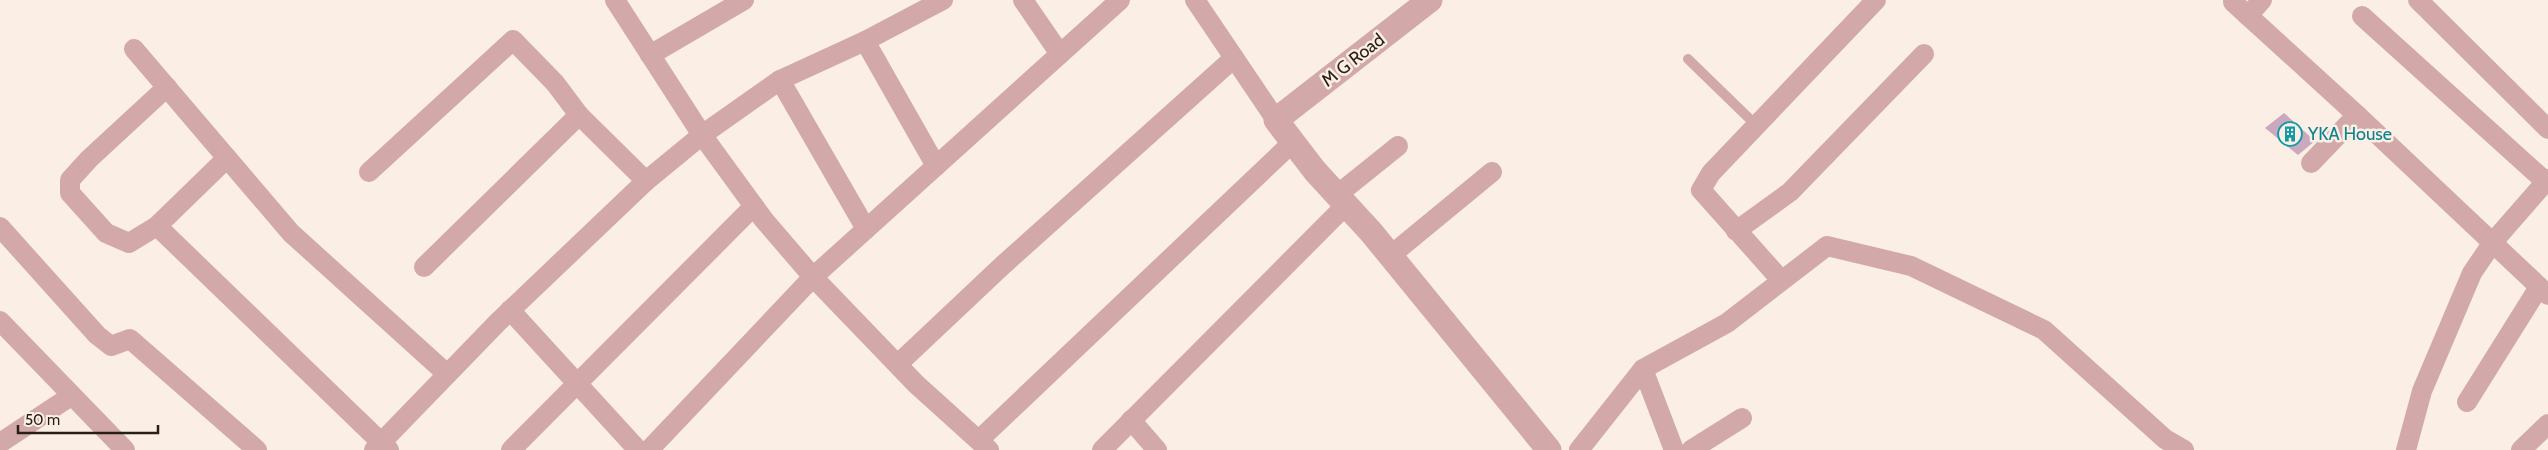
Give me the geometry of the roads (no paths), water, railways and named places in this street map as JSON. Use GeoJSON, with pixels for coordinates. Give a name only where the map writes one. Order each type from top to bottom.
{"type":"FeatureCollection","features":[{"type":"Feature","properties":{"kind":"street"},"geometry":{"type":"LineString","coordinates":[[615,0],[702,135],[754,206],[813,277],[898,364],[984,445],[1293,142]]}},
{"type":"Feature","properties":{"kind":"street"},"geometry":{"type":"LineString","coordinates":[[650,55],[744,0]]}},
{"type":"Feature","properties":{"kind":"street"},"geometry":{"type":"LineString","coordinates":[[157,226],[381,447],[447,374],[510,310],[646,181],[702,135],[780,80],[865,41],[943,0]]}},
{"type":"Feature","properties":{"kind":"street"},"geometry":{"type":"LineString","coordinates":[[1023,0],[1060,54]]}},
{"type":"Feature","properties":{"kind":"street"},"geometry":{"type":"LineString","coordinates":[[649,450],[813,277],[1120,0]]}},
{"type":"Feature","properties":{"kind":"street"},"geometry":{"type":"LineString","coordinates":[[1195,0],[1293,142],[1390,256],[1549,450]]}},
{"type":"Feature","properties":{"kind":"street","name":"M G Road"},"geometry":{"type":"LineString","coordinates":[[1276,120],[1430,0]]}},
{"type":"Feature","properties":{"kind":"street"},"geometry":{"type":"LineString","coordinates":[[1782,280],[1701,190],[1711,173],[1876,0]]}},
{"type":"Feature","properties":{"kind":"street"},"geometry":{"type":"LineString","coordinates":[[2248,16],[2262,0]]}},
{"type":"Feature","properties":{"kind":"street"},"geometry":{"type":"LineString","coordinates":[[2418,0],[2548,129]]}},
{"type":"Feature","properties":{"kind":"street"},"geometry":{"type":"LineString","coordinates":[[2233,2],[2357,115],[2544,291],[2467,402]]}},
{"type":"Feature","properties":{"kind":"street"},"geometry":{"type":"LineString","coordinates":[[2362,16],[2547,180],[2493,242],[2472,273],[2422,390],[2406,450]]}},
{"type":"Feature","properties":{"kind":"street"},"geometry":{"type":"LineString","coordinates":[[369,172],[513,40],[554,83],[579,115],[646,181]]}},
{"type":"Feature","properties":{"kind":"street"},"geometry":{"type":"LineString","coordinates":[[865,41],[936,166]]}},
{"type":"Feature","properties":{"kind":"street"},"geometry":{"type":"LineString","coordinates":[[134,49],[291,233],[447,374]]}},
{"type":"Feature","properties":{"kind":"street"},"geometry":{"type":"LineString","coordinates":[[1736,231],[1790,192],[1924,54]]}},
{"type":"Feature","properties":{"kind":"street"},"geometry":{"type":"LineString","coordinates":[[898,364],[1003,265],[1234,58]]}},
{"type":"Feature","properties":{"kind":"street"},"geometry":{"type":"LineString","coordinates":[[780,80],[866,229]]}},
{"type":"Feature","properties":{"kind":"street"},"geometry":{"type":"LineString","coordinates":[[167,87],[89,158],[70,180],[70,193],[106,233],[129,243],[157,226],[227,158]]}},
{"type":"Feature","properties":{"kind":"street"},"geometry":{"type":"LineString","coordinates":[[424,267],[579,115]]}},
{"type":"Feature","properties":{"kind":"street"},"geometry":{"type":"LineString","coordinates":[[2311,163],[2357,115]]}},
{"type":"Feature","properties":{"kind":"street"},"geometry":{"type":"LineString","coordinates":[[1102,450],[1341,200],[1398,146]]}},
{"type":"Feature","properties":{"kind":"street"},"geometry":{"type":"LineString","coordinates":[[1390,256],[1492,172]]}},
{"type":"Feature","properties":{"kind":"street"},"geometry":{"type":"LineString","coordinates":[[511,450],[754,206]]}},
{"type":"Feature","properties":{"kind":"street"},"geometry":{"type":"LineString","coordinates":[[0,227],[97,336],[111,346],[130,339],[257,450]]}},
{"type":"Feature","properties":{"kind":"street"},"geometry":{"type":"LineString","coordinates":[[1579,450],[1643,368],[1727,323],[1827,246],[1911,266],[2044,330],[2165,439],[2183,450]]}},
{"type":"Feature","properties":{"kind":"street"},"geometry":{"type":"LineString","coordinates":[[510,310],[638,450]]}},
{"type":"Feature","properties":{"kind":"street"},"geometry":{"type":"LineString","coordinates":[[0,322],[124,450]]}},
{"type":"Feature","properties":{"kind":"street"},"geometry":{"type":"LineString","coordinates":[[1643,368],[1674,450]]}},
{"type":"Feature","properties":{"kind":"street"},"geometry":{"type":"LineString","coordinates":[[0,443],[71,396]]}},
{"type":"Feature","properties":{"kind":"street"},"geometry":{"type":"LineString","coordinates":[[1691,450],[1742,418]]}},
{"type":"Feature","properties":{"kind":"street"},"geometry":{"type":"LineString","coordinates":[[1131,420],[1157,450]]}},
{"type":"Feature","properties":{"kind":"street"},"geometry":{"type":"LineString","coordinates":[[2521,450],[2548,424]]}},
{"type":"Feature","properties":{"kind":"lane"},"geometry":{"type":"LineString","coordinates":[[1688,59],[1757,126]]}},
{"type":"Feature","properties":{"kind":"place","name":"YKA House"},"geometry":{"type":"Point","coordinates":[2290,134]}}]}
